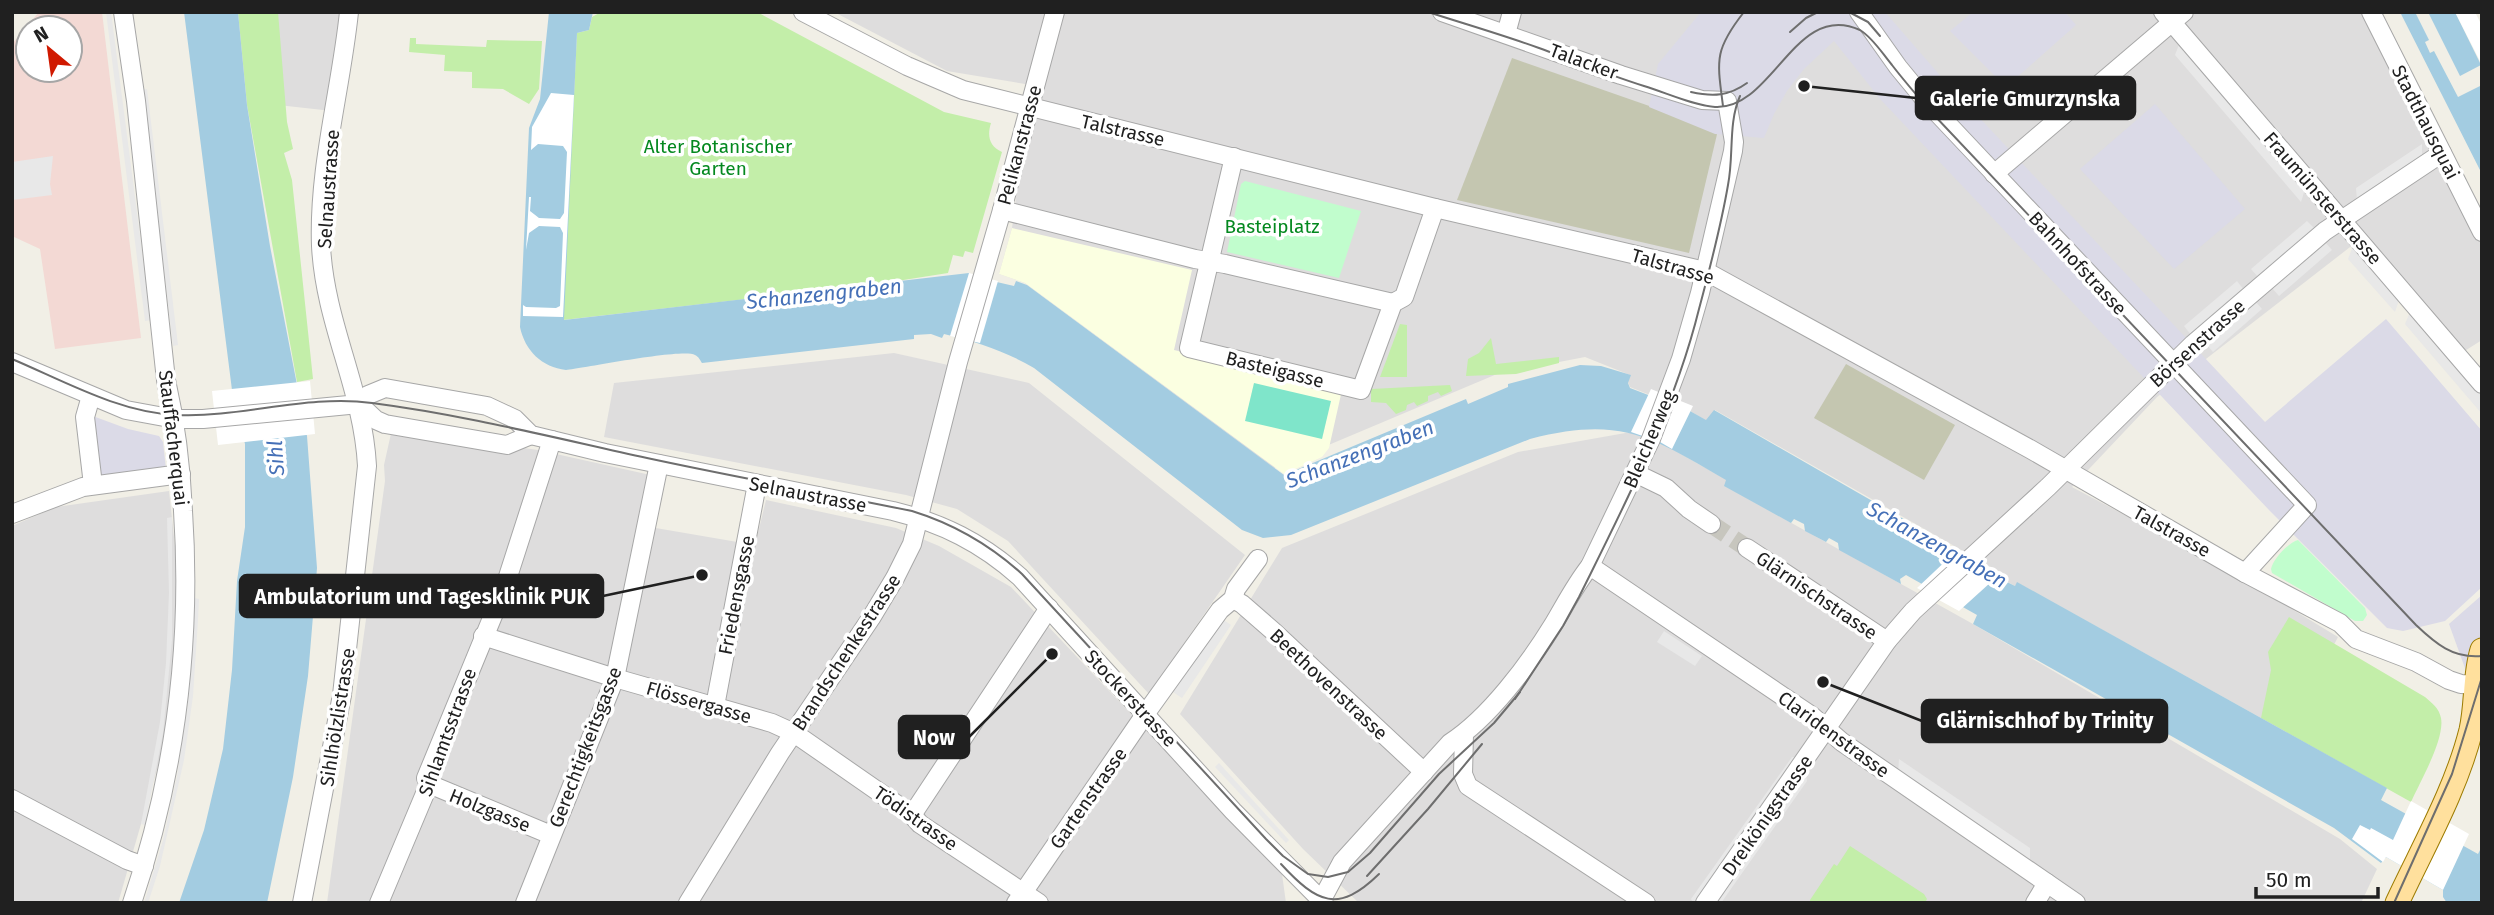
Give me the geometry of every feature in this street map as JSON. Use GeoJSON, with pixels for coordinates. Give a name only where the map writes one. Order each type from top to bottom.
{"type":"FeatureCollection","features":[{"type":"Feature","properties":{"kind":"main road"},"geometry":{"type":"LineString","coordinates":[[2397,903],[2452,783],[2470,731],[2482,650]]}},
{"type":"Feature","properties":{"kind":"main road"},"geometry":{"type":"LineString","coordinates":[[2452,783],[2473,769],[2482,751]]}},
{"type":"Feature","properties":{"kind":"street","name":"Stauffacherquai"},"geometry":{"type":"LineString","coordinates":[[123,12],[136,102],[166,380],[175,419],[187,568],[183,670],[173,745],[145,866],[132,903]]}},
{"type":"Feature","properties":{"kind":"street","name":"Selnaustrasse"},"geometry":{"type":"LineString","coordinates":[[349,12],[324,187],[321,245],[329,306],[359,404],[376,420],[385,424],[507,445],[531,435]]}},
{"type":"Feature","properties":{"kind":"street","name":"Talstrasse"},"geometry":{"type":"LineString","coordinates":[[803,12],[949,85],[1030,108],[1435,208],[1705,271],[2066,470],[2245,573],[2340,623],[2356,639],[2416,662],[2449,680],[2478,685]]}},
{"type":"Feature","properties":{"kind":"street","name":"Pelikanstrasse"},"geometry":{"type":"LineString","coordinates":[[965,339],[1055,12]]}},
{"type":"Feature","properties":{"kind":"street","name":"Talacker"},"geometry":{"type":"LineString","coordinates":[[1442,12],[1621,75],[1702,100],[1727,101]]}},
{"type":"Feature","properties":{"kind":"street"},"geometry":{"type":"LineString","coordinates":[[1506,34],[1512,12]]}},
{"type":"Feature","properties":{"kind":"street","name":"Bahnhofstrasse"},"geometry":{"type":"LineString","coordinates":[[1859,12],[1898,67],[1994,174],[2307,505],[2245,573]]}},
{"type":"Feature","properties":{"kind":"street","name":"Stadthausquai"},"geometry":{"type":"LineString","coordinates":[[2371,12],[2482,232]]}},
{"type":"Feature","properties":{"kind":"street"},"geometry":{"type":"LineString","coordinates":[[1994,174],[2173,16]]}},
{"type":"Feature","properties":{"kind":"street","name":"Fraumünsterstrasse"},"geometry":{"type":"LineString","coordinates":[[2173,16],[2342,220],[2479,376]]}},
{"type":"Feature","properties":{"kind":"street","name":"Bleicherweg"},"geometry":{"type":"LineString","coordinates":[[1322,902],[1342,862],[1450,743],[1464,734],[1532,657],[1576,583],[1590,566],[1651,439],[1681,359],[1730,166],[1734,142],[1727,101]]}},
{"type":"Feature","properties":{"kind":"street","name":"Börsenstrasse"},"geometry":{"type":"LineString","coordinates":[[1931,595],[2066,470],[2173,363],[2315,240],[2442,153]]}},
{"type":"Feature","properties":{"kind":"street"},"geometry":{"type":"LineString","coordinates":[[1209,261],[1234,157]]}},
{"type":"Feature","properties":{"kind":"street"},"geometry":{"type":"LineString","coordinates":[[1002,211],[1393,303],[1404,297],[1435,208]]}},
{"type":"Feature","properties":{"kind":"street","name":"Basteigasse"},"geometry":{"type":"LineString","coordinates":[[1209,261],[1189,348],[1361,390],[1393,303]]}},
{"type":"Feature","properties":{"kind":"street","name":"Brandschenkestrasse"},"geometry":{"type":"LineString","coordinates":[[688,903],[794,733],[872,618],[912,544],[965,339]]}},
{"type":"Feature","properties":{"kind":"street"},"geometry":{"type":"LineString","coordinates":[[12,362],[140,414],[175,419],[215,418],[359,404]]}},
{"type":"Feature","properties":{"kind":"street","name":"Selnaustrasse"},"geometry":{"type":"LineString","coordinates":[[359,404],[368,395],[385,388],[405,391],[498,410],[515,418],[531,435],[920,518]]}},
{"type":"Feature","properties":{"kind":"street"},"geometry":{"type":"LineString","coordinates":[[91,396],[85,416],[93,485]]}},
{"type":"Feature","properties":{"kind":"street","name":"Sihlhölzlistrasse"},"geometry":{"type":"LineString","coordinates":[[302,903],[331,758],[349,637],[367,466],[359,404]]}},
{"type":"Feature","properties":{"kind":"street","name":"Sihlamtsstrasse"},"geometry":{"type":"LineString","coordinates":[[379,903],[429,785],[426,778],[508,577],[552,440]]}},
{"type":"Feature","properties":{"kind":"street","name":"Gerechtigkeitsgasse"},"geometry":{"type":"LineString","coordinates":[[525,903],[615,678],[659,464]]}},
{"type":"Feature","properties":{"kind":"street"},"geometry":{"type":"LineString","coordinates":[[1635,473],[1666,488],[1711,524]]}},
{"type":"Feature","properties":{"kind":"street"},"geometry":{"type":"LineString","coordinates":[[12,514],[74,489],[181,474]]}},
{"type":"Feature","properties":{"kind":"street","name":"Friedensgasse"},"geometry":{"type":"LineString","coordinates":[[715,706],[757,484]]}},
{"type":"Feature","properties":{"kind":"street","name":"Stockerstrasse"},"geometry":{"type":"LineString","coordinates":[[920,518],[969,539],[1001,560],[1049,608],[1233,811],[1322,902]]}},
{"type":"Feature","properties":{"kind":"street","name":"Glärnischstrasse"},"geometry":{"type":"LineString","coordinates":[[1748,548],[1887,641]]}},
{"type":"Feature","properties":{"kind":"street","name":"Gartenstrasse"},"geometry":{"type":"LineString","coordinates":[[1020,897],[1146,713],[1220,610],[1233,599],[1236,589],[1258,559]]}},
{"type":"Feature","properties":{"kind":"street","name":"Claridenstrasse"},"geometry":{"type":"LineString","coordinates":[[1590,566],[1812,716],[1846,745],[2076,903]]}},
{"type":"Feature","properties":{"kind":"street","name":"Dreikönigstrasse"},"geometry":{"type":"LineString","coordinates":[[1705,903],[1887,641],[1931,595]]}},
{"type":"Feature","properties":{"kind":"street","name":"Beethovenstrasse"},"geometry":{"type":"LineString","coordinates":[[1233,599],[1273,631],[1424,772]]}},
{"type":"Feature","properties":{"kind":"street"},"geometry":{"type":"LineString","coordinates":[[912,815],[1049,608]]}},
{"type":"Feature","properties":{"kind":"street","name":"Flössergasse"},"geometry":{"type":"LineString","coordinates":[[483,636],[615,678],[772,723],[794,733]]}},
{"type":"Feature","properties":{"kind":"street","name":"Tödistrasse"},"geometry":{"type":"LineString","coordinates":[[794,733],[912,815],[920,824],[1020,897],[1039,903]]}},
{"type":"Feature","properties":{"kind":"street"},"geometry":{"type":"LineString","coordinates":[[1464,734],[1463,774],[1468,786],[1646,903]]}},
{"type":"Feature","properties":{"kind":"street","name":"Holzgasse"},"geometry":{"type":"LineString","coordinates":[[429,785],[551,835]]}},
{"type":"Feature","properties":{"kind":"street"},"geometry":{"type":"LineString","coordinates":[[12,799],[127,860],[145,866]]}},
{"type":"Feature","properties":{"kind":"street"},"geometry":{"type":"LineString","coordinates":[[2035,903],[2047,883]]}},
{"type":"Feature","properties":{"kind":"shaded area"},"geometry":{"type":"Polygon","coordinates":[[[102,12],[141,338],[55,349],[40,249],[12,236],[12,44],[14,42],[14,84],[84,84],[84,14],[37,14],[102,12]]]}},
{"type":"Feature","properties":{"kind":"shaded area"},"geometry":{"type":"Polygon","coordinates":[[[106,12],[111,12],[151,320],[145,321],[106,12]]]}},
{"type":"Feature","properties":{"kind":"shaded area"},"geometry":{"type":"Polygon","coordinates":[[[262,12],[344,12],[341,112],[269,104],[262,12]]]}},
{"type":"Feature","properties":{"kind":"shaded area"},"geometry":{"type":"Polygon","coordinates":[[[834,12],[2376,12],[2482,240],[2482,340],[2463,352],[2363,237],[2157,397],[2072,487],[2219,565],[2338,637],[2288,733],[2018,583],[2015,586],[1997,576],[2000,572],[1715,410],[1707,421],[1690,411],[1630,387],[1630,375],[1585,357],[1497,374],[1274,468],[1025,283],[999,274],[1012,228],[1031,85],[947,71],[834,12]]]}},
{"type":"Feature","properties":{"kind":"shaded area"},"geometry":{"type":"Polygon","coordinates":[[[1701,12],[1885,12],[1944,80],[2265,422],[2386,319],[2482,431],[2482,587],[2445,621],[2403,631],[2387,628],[2269,510],[1881,100],[1834,41],[1804,69],[1787,91],[1764,138],[1715,134],[1649,107],[1658,64],[1701,12]]]}},
{"type":"Feature","properties":{"kind":"shaded area"},"geometry":{"type":"Polygon","coordinates":[[[1973,12],[2065,12],[2076,25],[2006,87],[1950,31],[1973,12]]]}},
{"type":"Feature","properties":{"kind":"shaded area"},"geometry":{"type":"Polygon","coordinates":[[[2180,42],[2305,189],[2301,202],[2175,55],[2180,42]]]}},
{"type":"Feature","properties":{"kind":"shaded area"},"geometry":{"type":"Polygon","coordinates":[[[1512,58],[1718,130],[1689,253],[1457,200],[1512,58]]]}},
{"type":"Feature","properties":{"kind":"shaded area"},"geometry":{"type":"Polygon","coordinates":[[[147,89],[178,345],[173,346],[142,90],[147,89]]]}},
{"type":"Feature","properties":{"kind":"shaded area"},"geometry":{"type":"Polygon","coordinates":[[[2155,104],[2245,209],[2174,269],[2080,169],[2155,104]]]}},
{"type":"Feature","properties":{"kind":"shaded area"},"geometry":{"type":"Polygon","coordinates":[[[2422,144],[2422,158],[2357,201],[2356,188],[2422,144]]]}},
{"type":"Feature","properties":{"kind":"shaded area"},"geometry":{"type":"Polygon","coordinates":[[[53,156],[50,184],[52,195],[12,200],[12,162],[53,156]]]}},
{"type":"Feature","properties":{"kind":"shaded area"},"geometry":{"type":"Polygon","coordinates":[[[2307,221],[2315,229],[2258,277],[2251,269],[2307,221]]]}},
{"type":"Feature","properties":{"kind":"shaded area"},"geometry":{"type":"Polygon","coordinates":[[[1012,228],[1192,270],[1174,350],[1342,390],[1329,448],[1322,457],[1284,474],[1025,283],[999,274],[1012,228]]]}},
{"type":"Feature","properties":{"kind":"shaded area"},"geometry":{"type":"Polygon","coordinates":[[[2325,242],[2332,250],[2279,296],[2272,288],[2325,242]]]}},
{"type":"Feature","properties":{"kind":"shaded area"},"geometry":{"type":"Polygon","coordinates":[[[2353,246],[2399,300],[2395,312],[2348,259],[2353,246]]]}},
{"type":"Feature","properties":{"kind":"shaded area"},"geometry":{"type":"Polygon","coordinates":[[[2237,281],[2244,290],[2191,335],[2184,326],[2237,281]]]}},
{"type":"Feature","properties":{"kind":"shaded area"},"geometry":{"type":"Polygon","coordinates":[[[2256,302],[2262,309],[2213,352],[2206,344],[2256,302]]]}},
{"type":"Feature","properties":{"kind":"shaded area"},"geometry":{"type":"Polygon","coordinates":[[[2410,312],[2482,396],[2482,414],[2405,324],[2410,312]]]}},
{"type":"Feature","properties":{"kind":"shaded area"},"geometry":{"type":"Polygon","coordinates":[[[894,353],[1029,383],[1245,555],[1149,694],[1008,541],[957,509],[906,495],[604,437],[614,383],[894,353]]]}},
{"type":"Feature","properties":{"kind":"shaded area"},"geometry":{"type":"Polygon","coordinates":[[[1846,364],[1955,425],[1924,480],[1814,418],[1846,364]]]}},
{"type":"Feature","properties":{"kind":"shaded area"},"geometry":{"type":"Polygon","coordinates":[[[90,415],[128,429],[159,436],[163,442],[166,469],[97,478],[90,415]]]}},
{"type":"Feature","properties":{"kind":"shaded area"},"geometry":{"type":"Polygon","coordinates":[[[392,429],[538,450],[655,476],[644,526],[755,545],[766,500],[896,528],[939,546],[1011,587],[1282,874],[1286,903],[327,903],[385,481],[384,465],[392,429]]]}},
{"type":"Feature","properties":{"kind":"shaded area"},"geometry":{"type":"Polygon","coordinates":[[[1631,432],[1660,442],[1727,480],[1725,486],[1973,624],[2340,839],[2377,869],[2361,903],[1359,903],[1303,849],[1180,714],[1282,548],[1518,452],[1631,432]]]}},
{"type":"Feature","properties":{"kind":"shaded area"},"geometry":{"type":"Polygon","coordinates":[[[169,491],[181,602],[162,752],[118,903],[12,903],[12,526],[56,507],[169,491]]]}},
{"type":"Feature","properties":{"kind":"shaded area"},"geometry":{"type":"Polygon","coordinates":[[[172,517],[172,640],[163,733],[145,825],[141,824],[160,722],[166,663],[169,593],[167,518],[172,517]]]}},
{"type":"Feature","properties":{"kind":"shaded area"},"geometry":{"type":"Polygon","coordinates":[[[2482,595],[2482,687],[2470,682],[2449,624],[2482,595]]]}},
{"type":"Feature","properties":{"kind":"shaded area"},"geometry":{"type":"Polygon","coordinates":[[[194,598],[199,599],[198,620],[193,696],[184,760],[160,866],[148,903],[144,903],[163,840],[177,776],[188,702],[194,598]]]}},
{"type":"Feature","properties":{"kind":"shaded area"},"geometry":{"type":"Polygon","coordinates":[[[1222,619],[1231,625],[1182,698],[1173,692],[1222,619]]]}},
{"type":"Feature","properties":{"kind":"shaded area"},"geometry":{"type":"Polygon","coordinates":[[[1664,631],[1702,656],[1695,666],[1657,642],[1664,631]]]}},
{"type":"Feature","properties":{"kind":"shaded area"},"geometry":{"type":"Polygon","coordinates":[[[1792,757],[1797,757],[1693,903],[1691,899],[1792,757]]]}},
{"type":"Feature","properties":{"kind":"shaded area"},"geometry":{"type":"Polygon","coordinates":[[[1899,759],[2030,848],[2030,862],[1898,774],[1899,759]]]}},
{"type":"Feature","properties":{"kind":"shaded area"},"geometry":{"type":"Polygon","coordinates":[[[1219,763],[1289,840],[1286,843],[1215,767],[1219,763]]]}},
{"type":"Feature","properties":{"kind":"shaded area"},"geometry":{"type":"Polygon","coordinates":[[[1806,774],[1807,781],[1721,903],[1715,903],[1806,774]]]}},
{"type":"Feature","properties":{"kind":"green space"},"geometry":{"type":"Polygon","coordinates":[[[238,12],[278,12],[287,122],[293,149],[284,153],[292,180],[313,379],[297,382],[247,105],[238,12]]]}},
{"type":"Feature","properties":{"kind":"green space","name":"Alter Botanischer Garten"},"geometry":{"type":"Polygon","coordinates":[[[601,12],[757,12],[944,112],[991,123],[990,140],[994,147],[1002,152],[973,253],[965,251],[963,257],[953,255],[948,273],[878,284],[563,320],[577,33],[589,30],[592,17],[601,12]]]}},
{"type":"Feature","properties":{"kind":"green space"},"geometry":{"type":"Polygon","coordinates":[[[410,38],[416,38],[416,44],[486,47],[487,40],[542,41],[539,89],[529,104],[503,89],[472,88],[472,72],[444,71],[445,55],[409,52],[410,38]]]}},
{"type":"Feature","properties":{"kind":"green space","name":"Basteiplatz"},"geometry":{"type":"Polygon","coordinates":[[[1245,181],[1361,211],[1339,278],[1227,252],[1241,184],[1245,181]]]}},
{"type":"Feature","properties":{"kind":"green space"},"geometry":{"type":"Polygon","coordinates":[[[1400,324],[1407,325],[1407,377],[1380,377],[1400,324]]]}},
{"type":"Feature","properties":{"kind":"green space"},"geometry":{"type":"Polygon","coordinates":[[[1491,338],[1496,364],[1559,357],[1559,363],[1516,374],[1466,376],[1468,359],[1479,353],[1491,338]]]}},
{"type":"Feature","properties":{"kind":"green space"},"geometry":{"type":"Polygon","coordinates":[[[1254,383],[1331,401],[1322,439],[1245,421],[1254,383]]]}},
{"type":"Feature","properties":{"kind":"green space"},"geometry":{"type":"Polygon","coordinates":[[[1450,385],[1452,391],[1441,396],[1438,392],[1428,396],[1428,401],[1417,406],[1414,402],[1407,405],[1406,410],[1396,414],[1386,403],[1371,402],[1371,389],[1450,385]]]}},
{"type":"Feature","properties":{"kind":"green space"},"geometry":{"type":"Polygon","coordinates":[[[2298,540],[2365,608],[2367,615],[2363,621],[2355,621],[2272,573],[2272,565],[2278,556],[2298,540]]]}},
{"type":"Feature","properties":{"kind":"green space"},"geometry":{"type":"Polygon","coordinates":[[[2289,617],[2425,697],[2437,709],[2441,718],[2439,737],[2411,802],[2261,718],[2271,670],[2268,652],[2289,617]]]}},
{"type":"Feature","properties":{"kind":"green space"},"geometry":{"type":"Polygon","coordinates":[[[1850,846],[1924,894],[1927,899],[1925,903],[1810,903],[1834,864],[1837,866],[1850,846]]]}},
{"type":"Feature","properties":{"kind":"water","name":"Sihl"},"geometry":{"type":"Polygon","coordinates":[[[184,12],[238,12],[247,105],[270,246],[307,436],[317,568],[308,676],[293,777],[267,903],[179,903],[204,830],[223,749],[232,670],[237,581],[245,527],[245,444],[232,390],[184,12]]]}},
{"type":"Feature","properties":{"kind":"water","name":"Schanzengraben"},"geometry":{"type":"Polygon","coordinates":[[[549,12],[593,12],[589,30],[577,33],[564,320],[969,273],[971,276],[1014,286],[1016,281],[1027,285],[1284,475],[1466,399],[1468,404],[1508,387],[1508,384],[1580,365],[1601,366],[1631,375],[1628,383],[1630,388],[1706,420],[1714,410],[1942,541],[1942,552],[1949,555],[1956,548],[2001,573],[1997,577],[2015,586],[2017,582],[2387,788],[2381,800],[2478,854],[2482,846],[2482,903],[2447,903],[2443,890],[2386,857],[2381,863],[2334,828],[1973,624],[1977,615],[1906,575],[1900,579],[1901,584],[1839,550],[1838,543],[1829,538],[1826,542],[1805,531],[1804,524],[1794,519],[1791,523],[1724,486],[1726,480],[1676,452],[1634,434],[1588,430],[1561,432],[1530,439],[1291,535],[1263,538],[1242,530],[1034,368],[991,348],[944,334],[942,338],[931,334],[914,335],[914,339],[702,363],[696,356],[672,354],[566,370],[549,365],[530,350],[520,327],[529,128],[540,99],[549,12]]]}},
{"type":"Feature","properties":{"kind":"water"},"geometry":{"type":"Polygon","coordinates":[[[2400,12],[2415,12],[2429,40],[2425,42],[2430,53],[2434,51],[2458,97],[2482,85],[2482,174],[2400,12]]]}},
{"type":"Feature","properties":{"kind":"water"},"geometry":{"type":"Polygon","coordinates":[[[2428,12],[2455,12],[2481,65],[2460,76],[2428,12]]]}},
{"type":"Feature","properties":{"kind":"pier"},"geometry":{"type":"Polygon","coordinates":[[[2455,12],[2475,12],[2482,26],[2482,65],[2455,12]]]}},
{"type":"Feature","properties":{"kind":"pier"},"geometry":{"type":"Polygon","coordinates":[[[551,93],[574,95],[563,317],[523,316],[523,305],[556,308],[560,306],[563,233],[560,227],[539,226],[529,233],[526,250],[529,197],[530,211],[539,218],[560,219],[564,213],[567,152],[563,146],[538,144],[531,150],[532,127],[551,93]]]}},
{"type":"Feature","properties":{"kind":"pier"},"geometry":{"type":"Polygon","coordinates":[[[969,273],[998,281],[980,343],[950,336],[969,273]]]}},
{"type":"Feature","properties":{"kind":"pier"},"geometry":{"type":"Polygon","coordinates":[[[310,381],[315,434],[218,445],[212,391],[310,381]]]}},
{"type":"Feature","properties":{"kind":"pier"},"geometry":{"type":"Polygon","coordinates":[[[1651,389],[1693,406],[1672,449],[1631,432],[1651,389]]]}},
{"type":"Feature","properties":{"kind":"pier"},"geometry":{"type":"Polygon","coordinates":[[[1956,548],[2001,573],[1959,611],[1917,588],[1956,548]]]}},
{"type":"Feature","properties":{"kind":"pier"},"geometry":{"type":"Polygon","coordinates":[[[2411,801],[2469,834],[2443,890],[2386,857],[2383,862],[2352,839],[2360,825],[2393,840],[2411,801]]]}},
{"type":"Feature","properties":{"kind":"tunnel"},"geometry":{"type":"LineString","coordinates":[[1711,524],[1747,548]]}},
{"type":"Feature","properties":{"kind":"tram line"},"geometry":{"type":"LineString","coordinates":[[1428,12],[1697,104],[1715,107],[1735,103],[1753,92],[1801,42],[1818,30],[1837,25],[1865,33],[1933,114],[2416,625],[2438,644],[2453,652],[2482,656]]}},
{"type":"Feature","properties":{"kind":"tram line"},"geometry":{"type":"LineString","coordinates":[[1723,106],[1720,56],[1727,36],[1744,12]]}},
{"type":"Feature","properties":{"kind":"tram line"},"geometry":{"type":"LineString","coordinates":[[1790,32],[1818,12]]}},
{"type":"Feature","properties":{"kind":"tram line"},"geometry":{"type":"LineString","coordinates":[[1849,12],[1868,22],[1880,36]]}},
{"type":"Feature","properties":{"kind":"tram line"},"geometry":{"type":"LineString","coordinates":[[1691,92],[1721,94],[1734,91],[1747,83]]}},
{"type":"Feature","properties":{"kind":"tram line"},"geometry":{"type":"LineString","coordinates":[[1515,699],[1579,597],[1647,456],[1676,384],[1689,347],[1719,231],[1730,174],[1734,117],[1740,96]]}},
{"type":"Feature","properties":{"kind":"tram line"},"geometry":{"type":"LineString","coordinates":[[12,359],[113,402],[156,413],[201,415],[323,402],[372,403],[476,420],[927,516],[970,536],[997,553],[1022,574],[1266,839],[1283,856],[1308,874],[1328,877],[1348,872],[1370,853],[1439,774],[1494,723],[1520,692]]}},
{"type":"Feature","properties":{"kind":"tram line"},"geometry":{"type":"LineString","coordinates":[[2394,903],[2452,774],[2482,677]]}},
{"type":"Feature","properties":{"kind":"tram line"},"geometry":{"type":"LineString","coordinates":[[1367,876],[1482,744]]}},
{"type":"Feature","properties":{"kind":"tram line"},"geometry":{"type":"LineString","coordinates":[[1281,864],[1306,888],[1328,899],[1351,895],[1379,874]]}},
{"type":"Feature","properties":{"kind":"place","name":"Galerie Gmurzynska"},"geometry":{"type":"Point","coordinates":[1804,86]}},
{"type":"Feature","properties":{"kind":"place","name":"Ambulatorium und Tagesklinik PUK"},"geometry":{"type":"Point","coordinates":[702,575]}},
{"type":"Feature","properties":{"kind":"place","name":"Now"},"geometry":{"type":"Point","coordinates":[1052,654]}},
{"type":"Feature","properties":{"kind":"place","name":"Glärnischhof by Trinity"},"geometry":{"type":"Point","coordinates":[1823,682]}}]}
